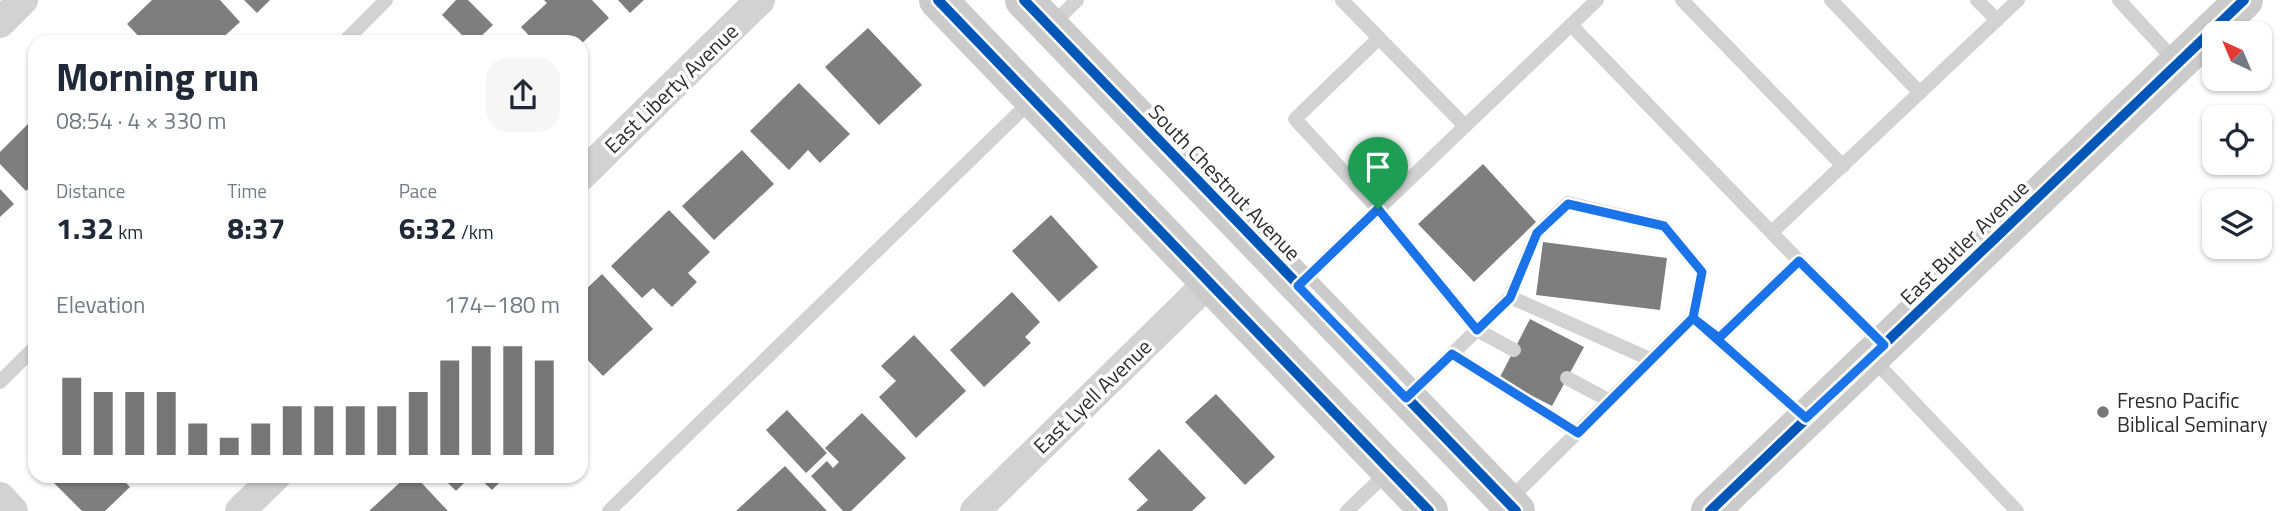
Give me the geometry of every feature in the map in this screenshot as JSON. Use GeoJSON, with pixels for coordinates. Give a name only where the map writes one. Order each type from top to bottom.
{"type":"FeatureCollection","features":[{"type":"Feature","properties":{"kind":"main road"},"geometry":{"type":"LineString","coordinates":[[938,0],[1429,511]]}},
{"type":"Feature","properties":{"kind":"main road","name":"East Butler Avenue"},"geometry":{"type":"LineString","coordinates":[[1710,511],[2244,0]]}},
{"type":"Feature","properties":{"kind":"main road","name":"South Chestnut Avenue"},"geometry":{"type":"LineString","coordinates":[[1037,13],[1511,507]]}},
{"type":"Feature","properties":{"kind":"street"},"geometry":{"type":"LineString","coordinates":[[0,23],[23,0]]}},
{"type":"Feature","properties":{"kind":"street","name":"East Liberty Avenue"},"geometry":{"type":"LineString","coordinates":[[588,169],[760,0]]}},
{"type":"Feature","properties":{"kind":"street","name":"East Lyell Avenue"},"geometry":{"type":"LineString","coordinates":[[975,511],[1209,282]]}},
{"type":"Feature","properties":{"kind":"street"},"geometry":{"type":"LineString","coordinates":[[240,511],[269,483]]}},
{"type":"Feature","properties":{"kind":"street"},"geometry":{"type":"LineString","coordinates":[[0,497],[13,511]]}},
{"type":"Feature","properties":{"kind":"lane"},"geometry":{"type":"LineString","coordinates":[[351,35],[386,0]]}},
{"type":"Feature","properties":{"kind":"lane"},"geometry":{"type":"LineString","coordinates":[[1037,13],[1077,0]]}},
{"type":"Feature","properties":{"kind":"lane"},"geometry":{"type":"LineString","coordinates":[[1342,0],[1465,127]]}},
{"type":"Feature","properties":{"kind":"lane"},"geometry":{"type":"LineString","coordinates":[[1298,286],[1597,0]]}},
{"type":"Feature","properties":{"kind":"lane"},"geometry":{"type":"LineString","coordinates":[[1682,0],[1843,166]]}},
{"type":"Feature","properties":{"kind":"lane"},"geometry":{"type":"LineString","coordinates":[[1831,0],[1920,93]]}},
{"type":"Feature","properties":{"kind":"lane"},"geometry":{"type":"LineString","coordinates":[[1977,0],[1997,20]]}},
{"type":"Feature","properties":{"kind":"lane"},"geometry":{"type":"LineString","coordinates":[[1773,231],[2018,0]]}},
{"type":"Feature","properties":{"kind":"lane"},"geometry":{"type":"LineString","coordinates":[[2119,0],[2178,64]]}},
{"type":"Feature","properties":{"kind":"lane"},"geometry":{"type":"LineString","coordinates":[[1571,25],[1773,231],[2017,511]]}},
{"type":"Feature","properties":{"kind":"lane"},"geometry":{"type":"LineString","coordinates":[[1379,38],[1295,119],[1378,209],[1477,330],[1514,350]]}},
{"type":"Feature","properties":{"kind":"lane"},"geometry":{"type":"LineString","coordinates":[[609,511],[1033,99]]}},
{"type":"Feature","properties":{"kind":"lane"},"geometry":{"type":"LineString","coordinates":[[1406,398],[1510,298],[1537,233],[1568,204],[1664,226],[1702,272],[1693,318],[1578,433],[1511,507]]}},
{"type":"Feature","properties":{"kind":"lane"},"geometry":{"type":"LineString","coordinates":[[1719,338],[1799,261]]}},
{"type":"Feature","properties":{"kind":"lane"},"geometry":{"type":"LineString","coordinates":[[1510,298],[1652,360]]}},
{"type":"Feature","properties":{"kind":"lane"},"geometry":{"type":"LineString","coordinates":[[1693,318],[1719,338],[1806,418]]}},
{"type":"Feature","properties":{"kind":"lane"},"geometry":{"type":"LineString","coordinates":[[0,382],[28,354]]}},
{"type":"Feature","properties":{"kind":"lane"},"geometry":{"type":"LineString","coordinates":[[1452,354],[1578,433]]}},
{"type":"Feature","properties":{"kind":"lane"},"geometry":{"type":"LineString","coordinates":[[1567,378],[1610,401]]}},
{"type":"Feature","properties":{"kind":"lane"},"geometry":{"type":"LineString","coordinates":[[1348,511],[1390,470]]}},
{"type":"Feature","properties":{"kind":"building"},"geometry":{"type":"Polygon","coordinates":[[[152,0],[220,0],[240,22],[226,35],[137,35],[127,24],[152,0]]]}},
{"type":"Feature","properties":{"kind":"building"},"geometry":{"type":"Polygon","coordinates":[[[244,0],[270,0],[257,13],[244,0]]]}},
{"type":"Feature","properties":{"kind":"building"},"geometry":{"type":"Polygon","coordinates":[[[456,0],[468,0],[493,25],[482,35],[462,35],[442,15],[456,0]]]}},
{"type":"Feature","properties":{"kind":"building"},"geometry":{"type":"Polygon","coordinates":[[[544,0],[592,0],[609,18],[588,38],[588,35],[528,35],[521,27],[547,3],[544,0]]]}},
{"type":"Feature","properties":{"kind":"building"},"geometry":{"type":"Polygon","coordinates":[[[618,0],[644,0],[630,13],[618,0]]]}},
{"type":"Feature","properties":{"kind":"building"},"geometry":{"type":"Polygon","coordinates":[[[868,28],[922,85],[879,125],[825,67],[868,28]]]}},
{"type":"Feature","properties":{"kind":"building"},"geometry":{"type":"Polygon","coordinates":[[[799,83],[850,134],[820,163],[808,150],[789,170],[750,131],[799,83]]]}},
{"type":"Feature","properties":{"kind":"building"},"geometry":{"type":"Polygon","coordinates":[[[28,124],[26,191],[0,164],[0,152],[28,124]]]}},
{"type":"Feature","properties":{"kind":"building"},"geometry":{"type":"Polygon","coordinates":[[[742,150],[774,184],[714,240],[682,206],[742,150]]]}},
{"type":"Feature","properties":{"kind":"building"},"geometry":{"type":"Polygon","coordinates":[[[1483,164],[1536,222],[1474,282],[1418,224],[1483,164]]]}},
{"type":"Feature","properties":{"kind":"building"},"geometry":{"type":"Polygon","coordinates":[[[0,189],[14,204],[0,217],[0,189]]]}},
{"type":"Feature","properties":{"kind":"building"},"geometry":{"type":"Polygon","coordinates":[[[669,210],[710,252],[688,273],[697,282],[672,307],[653,288],[642,298],[611,266],[669,210]]]}},
{"type":"Feature","properties":{"kind":"building"},"geometry":{"type":"Polygon","coordinates":[[[1051,215],[1098,267],[1059,302],[1012,251],[1051,215]]]}},
{"type":"Feature","properties":{"kind":"building"},"geometry":{"type":"Polygon","coordinates":[[[1543,242],[1667,258],[1660,310],[1536,295],[1543,242]]]}},
{"type":"Feature","properties":{"kind":"building"},"geometry":{"type":"Polygon","coordinates":[[[602,274],[653,329],[603,376],[588,360],[588,287],[602,274]]]}},
{"type":"Feature","properties":{"kind":"building"},"geometry":{"type":"Polygon","coordinates":[[[1012,292],[1040,322],[1025,337],[1031,343],[984,387],[950,350],[1012,292]]]}},
{"type":"Feature","properties":{"kind":"building"},"geometry":{"type":"Polygon","coordinates":[[[1530,319],[1584,347],[1552,406],[1499,379],[1530,319]]]}},
{"type":"Feature","properties":{"kind":"building"},"geometry":{"type":"Polygon","coordinates":[[[914,335],[966,391],[916,438],[879,397],[896,381],[881,366],[914,335]]]}},
{"type":"Feature","properties":{"kind":"building"},"geometry":{"type":"Polygon","coordinates":[[[1216,394],[1275,457],[1245,485],[1185,422],[1216,394]]]}},
{"type":"Feature","properties":{"kind":"building"},"geometry":{"type":"Polygon","coordinates":[[[787,410],[827,453],[806,473],[766,430],[787,410]]]}},
{"type":"Feature","properties":{"kind":"building"},"geometry":{"type":"Polygon","coordinates":[[[862,413],[906,458],[851,511],[843,511],[811,476],[827,461],[833,468],[839,462],[825,448],[862,413]]]}},
{"type":"Feature","properties":{"kind":"building"},"geometry":{"type":"Polygon","coordinates":[[[1159,449],[1206,498],[1192,511],[1136,511],[1148,500],[1128,479],[1159,449]]]}},
{"type":"Feature","properties":{"kind":"building"},"geometry":{"type":"Polygon","coordinates":[[[785,466],[827,511],[736,511],[785,466]]]}},
{"type":"Feature","properties":{"kind":"building"},"geometry":{"type":"Polygon","coordinates":[[[54,483],[126,483],[130,487],[105,511],[82,511],[54,483]]]}},
{"type":"Feature","properties":{"kind":"building"},"geometry":{"type":"Polygon","coordinates":[[[399,483],[422,483],[448,511],[369,511],[399,483]]]}},
{"type":"Feature","properties":{"kind":"building"},"geometry":{"type":"Polygon","coordinates":[[[448,483],[464,483],[456,491],[448,483]]]}},
{"type":"Feature","properties":{"kind":"building"},"geometry":{"type":"Polygon","coordinates":[[[484,483],[499,483],[492,490],[484,483]]]}},
{"type":"Feature","properties":{"kind":"cycle path"},"geometry":{"type":"LineString","coordinates":[[938,0],[1429,511]]}},
{"type":"Feature","properties":{"kind":"cycle path"},"geometry":{"type":"LineString","coordinates":[[1024,0],[1516,511]]}},
{"type":"Feature","properties":{"kind":"cycle path"},"geometry":{"type":"LineString","coordinates":[[1710,511],[2244,0]]}},
{"type":"Feature","properties":{"kind":"place","name":"Fresno Pacific Biblical Seminary"},"geometry":{"type":"Point","coordinates":[2103,412]}},
{"type":"Feature","properties":{"kind":"route"},"geometry":{"type":"LineString","coordinates":[[1378,209],[1298,286],[1406,398],[1452,354],[1578,433],[1693,318],[1719,338],[1799,261],[1884,345],[1806,418],[1719,338],[1693,318],[1702,272],[1664,226],[1568,204],[1537,233],[1510,298],[1477,330],[1378,209]]}}]}
